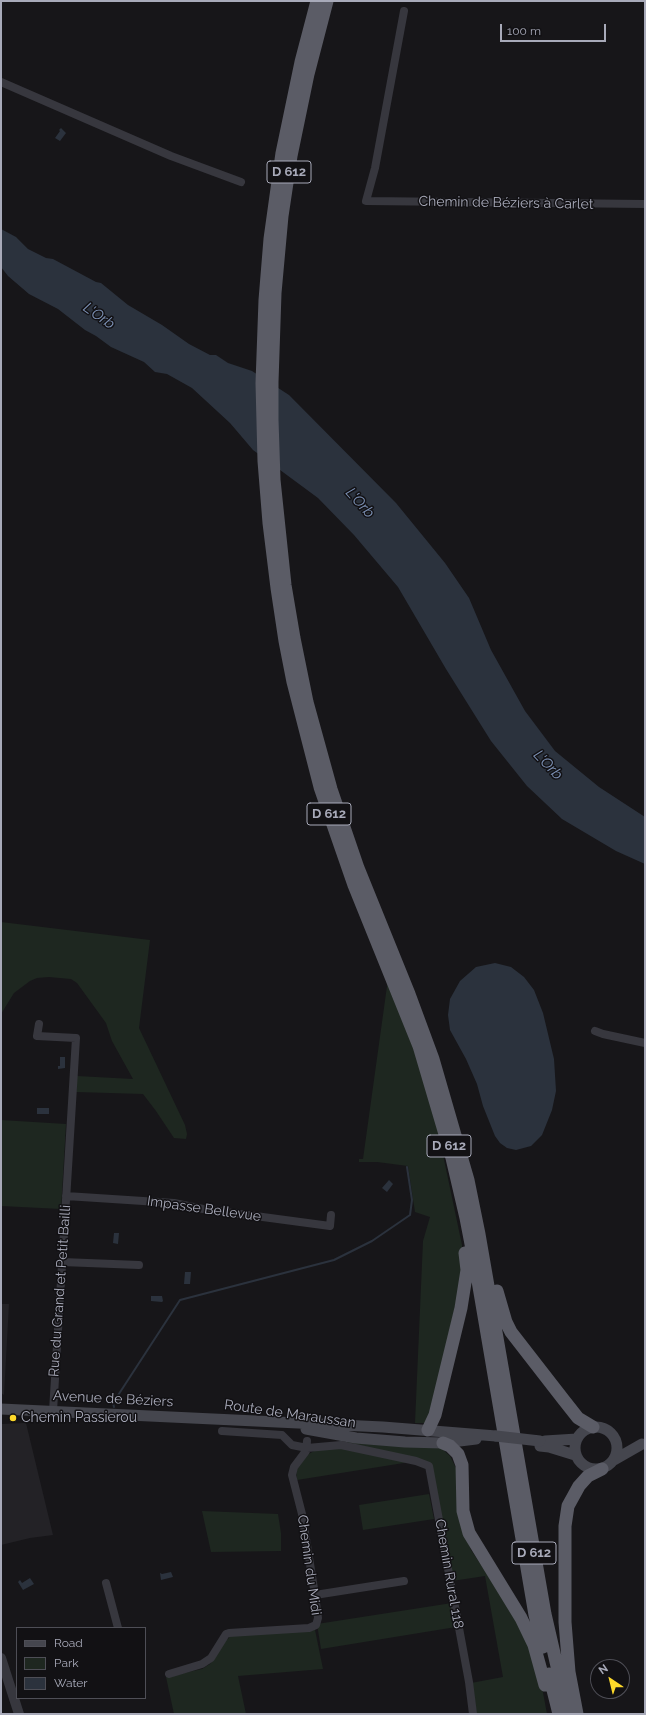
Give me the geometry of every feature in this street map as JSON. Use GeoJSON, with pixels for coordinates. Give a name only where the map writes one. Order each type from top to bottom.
{"type":"FeatureCollection","features":[{"type":"Feature","properties":{"kind":"highway","name":"D 612"},"geometry":{"type":"LineString","coordinates":[[268,345],[270,239],[282,153],[301,62],[317,1]]}},
{"type":"Feature","properties":{"kind":"highway","name":"D 612"},"geometry":{"type":"LineString","coordinates":[[327,1],[308,74],[291,156],[278,250],[268,345],[263,414],[272,500],[276,580],[285,641],[298,705],[314,766],[351,878],[419,1046],[481,1242],[545,1614],[568,1714]]}},
{"type":"Feature","properties":{"kind":"highway","name":"D 612"},"geometry":{"type":"LineString","coordinates":[[462,1178],[478,1282],[535,1615],[559,1714]]}},
{"type":"Feature","properties":{"kind":"highway"},"geometry":{"type":"LineString","coordinates":[[428,1430],[437,1407],[462,1308],[467,1270],[464,1241],[455,1192],[462,1178],[477,1193],[496,1288],[504,1316],[511,1332],[578,1418],[593,1427]]}},
{"type":"Feature","properties":{"kind":"highway"},"geometry":{"type":"LineString","coordinates":[[443,1443],[450,1446],[458,1454],[462,1465],[463,1511],[469,1533],[521,1618],[534,1645],[544,1683],[554,1698]]}},
{"type":"Feature","properties":{"kind":"highway"},"geometry":{"type":"LineString","coordinates":[[577,1714],[569,1672],[565,1622],[566,1526],[568,1506],[573,1496],[588,1476],[602,1469]]}},
{"type":"Feature","properties":{"kind":"main road","name":"Avenue de Béziers"},"geometry":{"type":"LineString","coordinates":[[3,1408],[216,1419]]}},
{"type":"Feature","properties":{"kind":"main road","name":"Route de Maraussan"},"geometry":{"type":"LineString","coordinates":[[216,1419],[428,1430],[540,1443],[577,1439]]}},
{"type":"Feature","properties":{"kind":"main road","name":"Route de Maraussan"},"geometry":{"type":"LineString","coordinates":[[216,1419],[301,1428],[356,1438],[443,1443],[496,1438]]}},
{"type":"Feature","properties":{"kind":"main road"},"geometry":{"type":"LineString","coordinates":[[614,1460],[618,1448],[617,1442],[605,1429],[593,1427],[581,1433],[575,1444],[575,1454],[583,1465],[589,1468],[602,1469],[607,1467],[614,1460],[644,1444]]}},
{"type":"Feature","properties":{"kind":"main road"},"geometry":{"type":"LineString","coordinates":[[617,1442],[644,1444]]}},
{"type":"Feature","properties":{"kind":"main road","name":"Route de Maraussan"},"geometry":{"type":"LineString","coordinates":[[540,1443],[575,1454]]}},
{"type":"Feature","properties":{"kind":"street","name":"Chemin de Béziers à Carlet"},"geometry":{"type":"LineString","coordinates":[[404,11],[374,168],[366,201],[645,204]]}},
{"type":"Feature","properties":{"kind":"street"},"geometry":{"type":"LineString","coordinates":[[1,82],[171,156],[241,182]]}},
{"type":"Feature","properties":{"kind":"street","name":"Rue du Grand et Petit Bailli"},"geometry":{"type":"LineString","coordinates":[[39,1024],[37,1036],[76,1038],[53,1410]]}},
{"type":"Feature","properties":{"kind":"street"},"geometry":{"type":"LineString","coordinates":[[595,1030],[603,1034],[645,1043]]}},
{"type":"Feature","properties":{"kind":"street","name":"Impasse Bellevue"},"geometry":{"type":"LineString","coordinates":[[66,1196],[174,1203],[203,1209],[330,1226],[331,1215]]}},
{"type":"Feature","properties":{"kind":"street"},"geometry":{"type":"LineString","coordinates":[[62,1262],[139,1265]]}},
{"type":"Feature","properties":{"kind":"street"},"geometry":{"type":"LineString","coordinates":[[222,1431],[282,1435],[292,1445],[307,1444],[301,1428]]}},
{"type":"Feature","properties":{"kind":"street","name":"Chemin du Midi"},"geometry":{"type":"LineString","coordinates":[[169,1674],[202,1664],[211,1658],[226,1634],[309,1628],[316,1625],[318,1618],[315,1595],[302,1514],[292,1475],[294,1467],[303,1456],[314,1430]]}},
{"type":"Feature","properties":{"kind":"street","name":"Chemin Rural 118"},"geometry":{"type":"LineString","coordinates":[[307,1444],[341,1445],[429,1466],[469,1682],[473,1714]]}},
{"type":"Feature","properties":{"kind":"street"},"geometry":{"type":"LineString","coordinates":[[315,1595],[404,1581]]}},
{"type":"Feature","properties":{"kind":"street"},"geometry":{"type":"LineString","coordinates":[[106,1583],[118,1627]]}},
{"type":"Feature","properties":{"kind":"street"},"geometry":{"type":"LineString","coordinates":[[1,1658],[14,1686],[16,1697]]}},
{"type":"Feature","properties":{"kind":"street"},"geometry":{"type":"LineString","coordinates":[[16,1699],[19,1714]]}},
{"type":"Feature","properties":{"kind":"shaded area"},"geometry":{"type":"Polygon","coordinates":[[[1,1304],[9,1304],[4,1395],[1,1393],[1,1304]]]}},
{"type":"Feature","properties":{"kind":"shaded area"},"geometry":{"type":"Polygon","coordinates":[[[26,1423],[53,1535],[30,1538],[1,1545],[1,1424],[26,1423]]]}},
{"type":"Feature","properties":{"kind":"green space"},"geometry":{"type":"Polygon","coordinates":[[[1,922],[150,940],[139,1028],[185,1125],[187,1134],[186,1139],[174,1138],[143,1094],[76,1092],[77,1076],[133,1079],[112,1041],[106,1023],[77,983],[71,979],[49,977],[37,978],[30,981],[14,993],[1,1014],[1,922]]]}},
{"type":"Feature","properties":{"kind":"green space"},"geometry":{"type":"Polygon","coordinates":[[[388,979],[406,1025],[434,1112],[462,1245],[463,1272],[428,1423],[415,1423],[423,1241],[430,1217],[415,1212],[408,1166],[377,1162],[359,1162],[359,1159],[363,1159],[388,979]]]}},
{"type":"Feature","properties":{"kind":"green space"},"geometry":{"type":"Polygon","coordinates":[[[1,1120],[66,1124],[61,1209],[1,1206],[1,1120]]]}},
{"type":"Feature","properties":{"kind":"green space"},"geometry":{"type":"Polygon","coordinates":[[[338,1440],[440,1447],[450,1456],[456,1468],[466,1537],[471,1550],[522,1626],[539,1671],[547,1714],[474,1714],[471,1683],[503,1677],[485,1576],[452,1581],[429,1464],[338,1440]]]}},
{"type":"Feature","properties":{"kind":"green space"},"geometry":{"type":"Polygon","coordinates":[[[338,1447],[410,1462],[297,1480],[296,1471],[307,1455],[316,1450],[338,1447]]]}},
{"type":"Feature","properties":{"kind":"green space"},"geometry":{"type":"Polygon","coordinates":[[[429,1494],[434,1519],[363,1530],[359,1505],[429,1494]]]}},
{"type":"Feature","properties":{"kind":"green space"},"geometry":{"type":"Polygon","coordinates":[[[202,1511],[278,1514],[281,1533],[281,1551],[211,1552],[202,1511]]]}},
{"type":"Feature","properties":{"kind":"green space"},"geometry":{"type":"Polygon","coordinates":[[[452,1603],[456,1627],[321,1649],[317,1624],[452,1603]]]}},
{"type":"Feature","properties":{"kind":"green space"},"geometry":{"type":"Polygon","coordinates":[[[315,1630],[323,1669],[238,1676],[246,1714],[174,1714],[166,1677],[202,1669],[210,1664],[226,1640],[229,1638],[228,1634],[315,1630]]]}},
{"type":"Feature","properties":{"kind":"water"},"geometry":{"type":"Polygon","coordinates":[[[61,128],[66,133],[60,141],[55,138],[61,128]]]}},
{"type":"Feature","properties":{"kind":"water","name":"L'Orb"},"geometry":{"type":"Polygon","coordinates":[[[1,229],[16,237],[28,249],[46,258],[53,259],[96,282],[101,283],[128,305],[162,325],[189,344],[210,355],[216,355],[228,363],[252,371],[289,395],[396,503],[445,563],[469,598],[491,650],[525,711],[555,751],[599,787],[645,817],[645,864],[616,851],[562,819],[527,786],[491,741],[446,669],[398,587],[354,535],[318,498],[253,450],[230,423],[192,388],[167,374],[155,372],[144,362],[111,347],[85,330],[58,309],[29,294],[8,276],[1,267],[1,229]]]}},
{"type":"Feature","properties":{"kind":"water"},"geometry":{"type":"Polygon","coordinates":[[[495,963],[511,967],[524,977],[534,990],[543,1013],[554,1059],[556,1091],[552,1110],[542,1135],[531,1146],[516,1150],[507,1148],[500,1143],[495,1136],[483,1106],[477,1084],[466,1059],[450,1030],[448,1015],[450,999],[460,981],[476,967],[495,963]]]}},
{"type":"Feature","properties":{"kind":"water"},"geometry":{"type":"Polygon","coordinates":[[[60,1057],[65,1057],[65,1068],[58,1069],[58,1066],[60,1066],[60,1057]]]}},
{"type":"Feature","properties":{"kind":"water"},"geometry":{"type":"Polygon","coordinates":[[[37,1108],[49,1108],[49,1114],[37,1114],[37,1108]]]}},
{"type":"Feature","properties":{"kind":"water"},"geometry":{"type":"Polygon","coordinates":[[[389,1180],[393,1184],[387,1192],[382,1188],[389,1180]]]}},
{"type":"Feature","properties":{"kind":"water"},"geometry":{"type":"Polygon","coordinates":[[[114,1233],[119,1233],[118,1244],[113,1243],[114,1233]]]}},
{"type":"Feature","properties":{"kind":"water"},"geometry":{"type":"Polygon","coordinates":[[[185,1272],[191,1272],[190,1284],[184,1284],[185,1272]]]}},
{"type":"Feature","properties":{"kind":"water"},"geometry":{"type":"Polygon","coordinates":[[[151,1296],[162,1296],[163,1301],[151,1301],[151,1296]]]}},
{"type":"Feature","properties":{"kind":"water"},"geometry":{"type":"Polygon","coordinates":[[[171,1572],[173,1577],[161,1580],[160,1573],[171,1572]]]}},
{"type":"Feature","properties":{"kind":"water"},"geometry":{"type":"Polygon","coordinates":[[[30,1578],[34,1584],[23,1590],[18,1582],[20,1580],[22,1583],[30,1578]]]}},
{"type":"Feature","properties":{"kind":"waterway"},"geometry":{"type":"LineString","coordinates":[[114,1407],[113,1403],[180,1300],[334,1260],[372,1241],[410,1215],[412,1200],[407,1167]]}},
{"type":"Feature","properties":{"kind":"place","name":"Chemin Passierou"},"geometry":{"type":"Point","coordinates":[13,1418]}}]}
